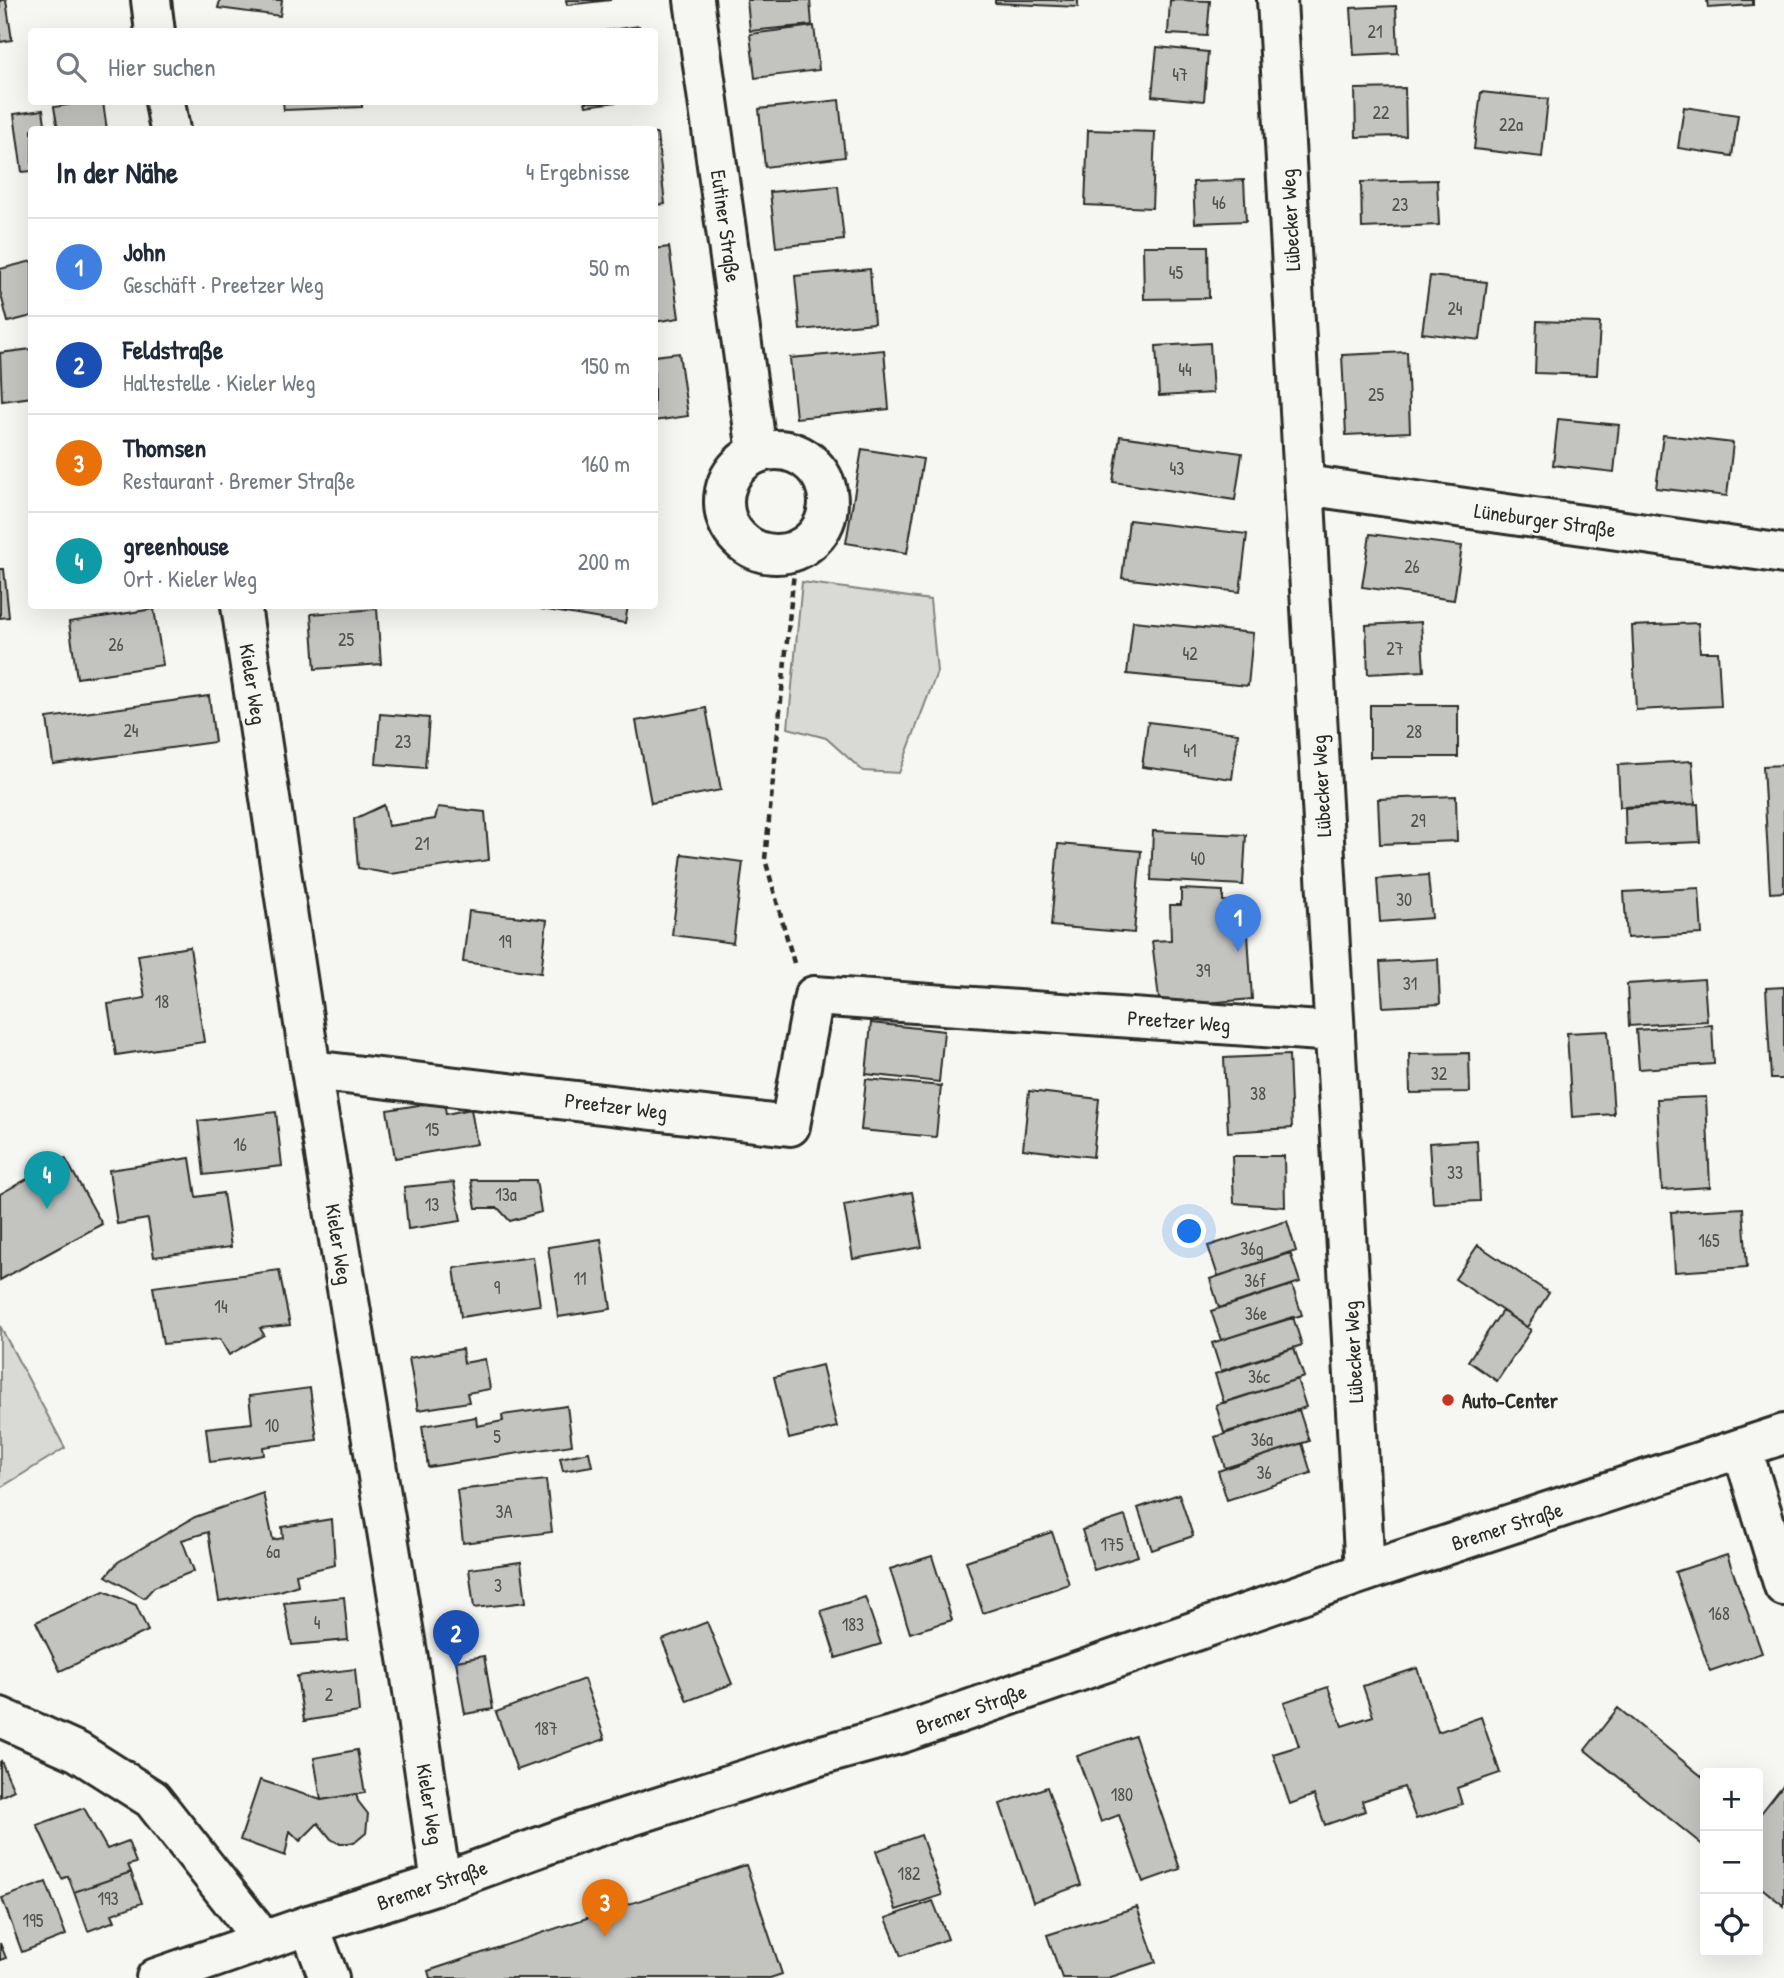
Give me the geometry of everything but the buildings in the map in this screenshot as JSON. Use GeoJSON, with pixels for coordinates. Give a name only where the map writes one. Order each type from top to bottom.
{"type":"FeatureCollection","features":[{"type":"Feature","properties":{"kind":"street"},"geometry":{"type":"LineString","coordinates":[[151,0],[154,28]]}},
{"type":"Feature","properties":{"kind":"street","name":"Eutiner Straße"},"geometry":{"type":"LineString","coordinates":[[694,0],[757,452]]}},
{"type":"Feature","properties":{"kind":"street","name":"Lübecker Weg"},"geometry":{"type":"LineString","coordinates":[[1277,0],[1366,1572]]}},
{"type":"Feature","properties":{"kind":"street"},"geometry":{"type":"LineString","coordinates":[[166,105],[169,126]]}},
{"type":"Feature","properties":{"kind":"street"},"geometry":{"type":"LineString","coordinates":[[780,449],[799,454],[815,466],[825,481],[829,499],[827,516],[810,544],[796,552],[768,555],[745,546],[725,518],[723,494],[732,472],[743,460],[757,452],[780,449]]}},
{"type":"Feature","properties":{"kind":"street","name":"Lüneburger Straße"},"geometry":{"type":"LineString","coordinates":[[1305,485],[1784,554]]}},
{"type":"Feature","properties":{"kind":"street","name":"Kieler Weg"},"geometry":{"type":"LineString","coordinates":[[241,609],[311,1070],[407,1651],[442,1883]]}},
{"type":"Feature","properties":{"kind":"street","name":"Preetzer Weg"},"geometry":{"type":"LineString","coordinates":[[311,1070],[790,1126],[814,996],[1335,1032]]}},
{"type":"Feature","properties":{"kind":"street","name":"Bremer Straße"},"geometry":{"type":"LineString","coordinates":[[156,1978],[442,1883],[581,1832],[819,1756],[902,1733],[1366,1572],[1784,1434]]}},
{"type":"Feature","properties":{"kind":"street"},"geometry":{"type":"LineString","coordinates":[[1742,1448],[1784,1586]]}},
{"type":"Feature","properties":{"kind":"street"},"geometry":{"type":"LineString","coordinates":[[0,1717],[78,1752],[152,1800],[264,1941]]}},
{"type":"Feature","properties":{"kind":"street"},"geometry":{"type":"LineString","coordinates":[[309,1925],[329,1978]]}},
{"type":"Feature","properties":{"kind":"path"},"geometry":{"type":"LineString","coordinates":[[796,552],[765,859],[796,971],[814,996]]}},
{"type":"Feature","properties":{"kind":"shaded area"},"geometry":{"type":"Polygon","coordinates":[[[802,582],[930,600],[937,672],[899,773],[863,771],[826,738],[788,728],[802,582]]]}},
{"type":"Feature","properties":{"kind":"shaded area"},"geometry":{"type":"Polygon","coordinates":[[[0,1326],[65,1448],[0,1488],[0,1326]]]}},
{"type":"Feature","properties":{"kind":"place","name":"John"},"geometry":{"type":"Point","coordinates":[1238,952]}},
{"type":"Feature","properties":{"kind":"place","name":"greenhouse"},"geometry":{"type":"Point","coordinates":[47,1209]}},
{"type":"Feature","properties":{"kind":"place","name":"Auto-Center"},"geometry":{"type":"Point","coordinates":[1448,1400]}},
{"type":"Feature","properties":{"kind":"place","name":"Feldstraße"},"geometry":{"type":"Point","coordinates":[456,1668]}},
{"type":"Feature","properties":{"kind":"place","name":"Thomsen"},"geometry":{"type":"Point","coordinates":[605,1937]}}]}
